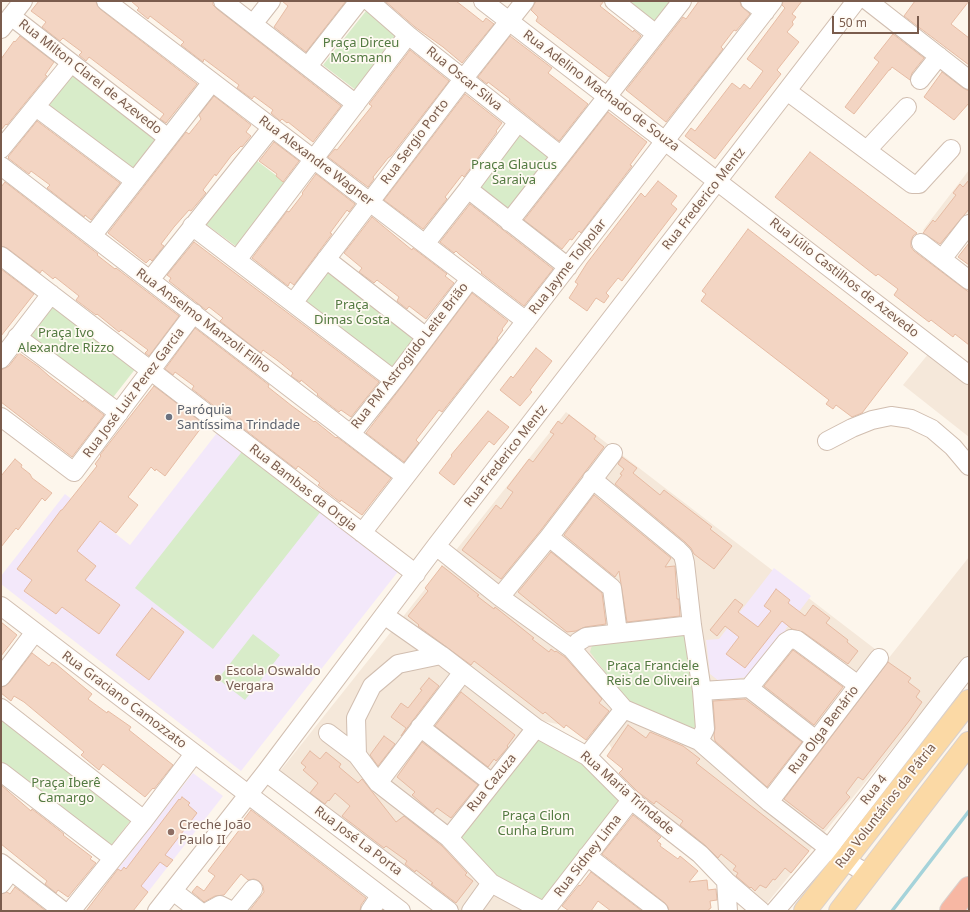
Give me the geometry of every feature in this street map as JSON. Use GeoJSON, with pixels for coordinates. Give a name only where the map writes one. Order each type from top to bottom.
{"type":"FeatureCollection","features":[{"type":"Feature","properties":{"kind":"highway"},"geometry":{"type":"LineString","coordinates":[[951,911],[969,888]]}},
{"type":"Feature","properties":{"kind":"main road","name":"Rua Voluntários da Pátria"},"geometry":{"type":"LineString","coordinates":[[805,911],[836,854],[969,701]]}},
{"type":"Feature","properties":{"kind":"main road","name":"Rua Voluntários da Pátria"},"geometry":{"type":"LineString","coordinates":[[840,911],[969,743]]}},
{"type":"Feature","properties":{"kind":"street"},"geometry":{"type":"LineString","coordinates":[[6,23],[23,1]]}},
{"type":"Feature","properties":{"kind":"street"},"geometry":{"type":"LineString","coordinates":[[223,1],[356,104]]}},
{"type":"Feature","properties":{"kind":"street"},"geometry":{"type":"LineString","coordinates":[[253,24],[271,1]]}},
{"type":"Feature","properties":{"kind":"street"},"geometry":{"type":"LineString","coordinates":[[308,66],[359,1]]}},
{"type":"Feature","properties":{"kind":"street","name":"Rua Oscar Silva"},"geometry":{"type":"LineString","coordinates":[[370,1],[408,35],[464,78],[560,156]]}},
{"type":"Feature","properties":{"kind":"street","name":"Rua Adelino Machado de Souza"},"geometry":{"type":"LineString","coordinates":[[483,1],[718,181]]}},
{"type":"Feature","properties":{"kind":"street","name":"Rua Sergio Porto"},"geometry":{"type":"LineString","coordinates":[[293,303],[464,78],[525,1]]}},
{"type":"Feature","properties":{"kind":"street"},"geometry":{"type":"LineString","coordinates":[[614,1],[656,34]]}},
{"type":"Feature","properties":{"kind":"street"},"geometry":{"type":"LineString","coordinates":[[509,222],[682,1]]}},
{"type":"Feature","properties":{"kind":"street"},"geometry":{"type":"LineString","coordinates":[[750,1],[769,6]]}},
{"type":"Feature","properties":{"kind":"street","name":"Rua Frederico Mentz"},"geometry":{"type":"LineString","coordinates":[[157,911],[266,772],[436,546],[856,1]]}},
{"type":"Feature","properties":{"kind":"street"},"geometry":{"type":"LineString","coordinates":[[868,1],[969,80]]}},
{"type":"Feature","properties":{"kind":"street","name":"Rua Alexandre Wagner"},"geometry":{"type":"LineString","coordinates":[[112,3],[212,82],[526,321]]}},
{"type":"Feature","properties":{"kind":"street","name":"Rua Jayme Tolpolar"},"geometry":{"type":"LineString","coordinates":[[362,533],[769,6]]}},
{"type":"Feature","properties":{"kind":"street","name":"Rua Milton Clarel de Azevedo"},"geometry":{"type":"LineString","coordinates":[[6,23],[72,63],[168,138]]}},
{"type":"Feature","properties":{"kind":"street"},"geometry":{"type":"LineString","coordinates":[[236,260],[408,35]]}},
{"type":"Feature","properties":{"kind":"street"},"geometry":{"type":"LineString","coordinates":[[920,80],[938,56]]}},
{"type":"Feature","properties":{"kind":"street"},"geometry":{"type":"LineString","coordinates":[[1,149],[72,63]]}},
{"type":"Feature","properties":{"kind":"street"},"geometry":{"type":"LineString","coordinates":[[92,236],[212,82]]}},
{"type":"Feature","properties":{"kind":"street"},"geometry":{"type":"LineString","coordinates":[[787,91],[912,184],[919,184],[951,149]]}},
{"type":"Feature","properties":{"kind":"street"},"geometry":{"type":"LineString","coordinates":[[36,107],[135,181]]}},
{"type":"Feature","properties":{"kind":"street"},"geometry":{"type":"LineString","coordinates":[[867,150],[907,107]]}},
{"type":"Feature","properties":{"kind":"street"},"geometry":{"type":"LineString","coordinates":[[425,244],[518,122]]}},
{"type":"Feature","properties":{"kind":"street"},"geometry":{"type":"LineString","coordinates":[[150,280],[272,127]]}},
{"type":"Feature","properties":{"kind":"street","name":"Rua Anselmo Manzoli Filho"},"geometry":{"type":"LineString","coordinates":[[1,166],[406,476]]}},
{"type":"Feature","properties":{"kind":"street","name":"Rua Júlio Castilhos de Azevedo"},"geometry":{"type":"LineString","coordinates":[[718,181],[968,373]]}},
{"type":"Feature","properties":{"kind":"street"},"geometry":{"type":"LineString","coordinates":[[468,189],[568,267]]}},
{"type":"Feature","properties":{"kind":"street"},"geometry":{"type":"LineString","coordinates":[[942,259],[969,224]]}},
{"type":"Feature","properties":{"kind":"street"},"geometry":{"type":"LineString","coordinates":[[192,226],[394,380]]}},
{"type":"Feature","properties":{"kind":"street"},"geometry":{"type":"LineString","coordinates":[[921,243],[969,280]]}},
{"type":"Feature","properties":{"kind":"street","name":"Rua Bambas da Orgia"},"geometry":{"type":"LineString","coordinates":[[1,256],[416,574]]}},
{"type":"Feature","properties":{"kind":"street"},"geometry":{"type":"LineString","coordinates":[[326,259],[426,337]]}},
{"type":"Feature","properties":{"kind":"street","name":"Rua PM Astrogildo Leite Brião"},"geometry":{"type":"LineString","coordinates":[[351,434],[394,380],[470,279]]}},
{"type":"Feature","properties":{"kind":"street"},"geometry":{"type":"LineString","coordinates":[[1,359],[51,294]]}},
{"type":"Feature","properties":{"kind":"street","name":"Rua José Luiz Perez Garcia"},"geometry":{"type":"LineString","coordinates":[[1,417],[74,472],[194,313]]}},
{"type":"Feature","properties":{"kind":"street"},"geometry":{"type":"LineString","coordinates":[[18,337],[119,413]]}},
{"type":"Feature","properties":{"kind":"street"},"geometry":{"type":"LineString","coordinates":[[827,440],[872,420],[891,416],[911,419],[932,429],[953,447],[969,466]]}},
{"type":"Feature","properties":{"kind":"street"},"geometry":{"type":"LineString","coordinates":[[500,597],[549,537],[613,453]]}},
{"type":"Feature","properties":{"kind":"street"},"geometry":{"type":"LineString","coordinates":[[592,479],[683,556],[702,692],[705,729],[699,740]]}},
{"type":"Feature","properties":{"kind":"street"},"geometry":{"type":"LineString","coordinates":[[549,537],[612,588],[618,633]]}},
{"type":"Feature","properties":{"kind":"street"},"geometry":{"type":"LineString","coordinates":[[436,546],[500,597],[572,649],[624,710],[699,740],[769,802],[836,854],[868,874]]}},
{"type":"Feature","properties":{"kind":"street","name":"Rua Graciano Camozzato"},"geometry":{"type":"LineString","coordinates":[[1,606],[248,795]]}},
{"type":"Feature","properties":{"kind":"street","name":"Rua Maria Trindade"},"geometry":{"type":"LineString","coordinates":[[384,615],[441,655],[536,728],[587,756],[631,800],[700,854],[726,881],[760,911]]}},
{"type":"Feature","properties":{"kind":"street"},"geometry":{"type":"LineString","coordinates":[[572,649],[578,642],[586,637],[692,625]]}},
{"type":"Feature","properties":{"kind":"street"},"geometry":{"type":"LineString","coordinates":[[1,677],[35,632]]}},
{"type":"Feature","properties":{"kind":"street"},"geometry":{"type":"LineString","coordinates":[[749,688],[786,642],[791,639],[797,640],[858,685]]}},
{"type":"Feature","properties":{"kind":"street"},"geometry":{"type":"LineString","coordinates":[[357,755],[356,718],[372,686],[398,664],[441,655]]}},
{"type":"Feature","properties":{"kind":"street","name":"Rua Olga Benário"},"geometry":{"type":"LineString","coordinates":[[769,802],[880,658]]}},
{"type":"Feature","properties":{"kind":"street","name":"Rua 4"},"geometry":{"type":"LineString","coordinates":[[775,911],[836,854],[969,666]]}},
{"type":"Feature","properties":{"kind":"street"},"geometry":{"type":"LineString","coordinates":[[378,782],[463,672]]}},
{"type":"Feature","properties":{"kind":"street"},"geometry":{"type":"LineString","coordinates":[[702,692],[749,688],[816,740]]}},
{"type":"Feature","properties":{"kind":"street"},"geometry":{"type":"LineString","coordinates":[[1,708],[144,820]]}},
{"type":"Feature","properties":{"kind":"street"},"geometry":{"type":"LineString","coordinates":[[587,756],[624,710]]}},
{"type":"Feature","properties":{"kind":"street"},"geometry":{"type":"LineString","coordinates":[[420,726],[492,783]]}},
{"type":"Feature","properties":{"kind":"street","name":"Rua Cazuza"},"geometry":{"type":"LineString","coordinates":[[449,838],[536,728]]}},
{"type":"Feature","properties":{"kind":"street"},"geometry":{"type":"LineString","coordinates":[[328,733],[357,755],[378,782],[449,838],[491,883],[544,911]]}},
{"type":"Feature","properties":{"kind":"street"},"geometry":{"type":"LineString","coordinates":[[71,911],[144,820],[194,754]]}},
{"type":"Feature","properties":{"kind":"street"},"geometry":{"type":"LineString","coordinates":[[1,772],[114,858]]}},
{"type":"Feature","properties":{"kind":"street","name":"Rua José La Porta"},"geometry":{"type":"LineString","coordinates":[[266,772],[450,911]]}},
{"type":"Feature","properties":{"kind":"street"},"geometry":{"type":"LineString","coordinates":[[248,795],[401,911]]}},
{"type":"Feature","properties":{"kind":"street","name":"Rua Sidney Lima"},"geometry":{"type":"LineString","coordinates":[[544,911],[631,800]]}},
{"type":"Feature","properties":{"kind":"street"},"geometry":{"type":"LineString","coordinates":[[587,856],[659,911]]}},
{"type":"Feature","properties":{"kind":"street"},"geometry":{"type":"LineString","coordinates":[[4,873],[63,911]]}},
{"type":"Feature","properties":{"kind":"street"},"geometry":{"type":"LineString","coordinates":[[726,881],[728,911]]}},
{"type":"Feature","properties":{"kind":"street"},"geometry":{"type":"LineString","coordinates":[[471,911],[491,883]]}},
{"type":"Feature","properties":{"kind":"street"},"geometry":{"type":"LineString","coordinates":[[209,911],[220,905],[234,911],[253,889]]}},
{"type":"Feature","properties":{"kind":"street"},"geometry":{"type":"LineString","coordinates":[[173,891],[199,911]]}},
{"type":"Feature","properties":{"kind":"street"},"geometry":{"type":"LineString","coordinates":[[370,911],[380,896]]}},
{"type":"Feature","properties":{"kind":"shaded area"},"geometry":{"type":"Polygon","coordinates":[[[969,170],[969,211],[942,245],[923,230],[969,170]]]}},
{"type":"Feature","properties":{"kind":"shaded area"},"geometry":{"type":"Polygon","coordinates":[[[929,353],[969,384],[969,437],[903,385],[929,353]]]}},
{"type":"Feature","properties":{"kind":"shaded area"},"geometry":{"type":"Polygon","coordinates":[[[566,412],[888,659],[969,557],[969,654],[764,907],[645,803],[603,734],[534,719],[525,911],[453,911],[277,775],[566,412]]]}},
{"type":"Feature","properties":{"kind":"shaded area","name":"Escola Oswaldo Vergara"},"geometry":{"type":"Polygon","coordinates":[[[220,429],[400,569],[241,771],[1,584],[1,576],[65,494],[130,545],[220,429]]]}},
{"type":"Feature","properties":{"kind":"shaded area"},"geometry":{"type":"Polygon","coordinates":[[[774,568],[811,596],[785,630],[789,633],[754,676],[719,681],[710,674],[706,640],[719,639],[774,568]]]}},
{"type":"Feature","properties":{"kind":"shaded area","name":"Creche João Paulo II"},"geometry":{"type":"Polygon","coordinates":[[[193,773],[223,796],[148,892],[118,869],[193,773]]]}},
{"type":"Feature","properties":{"kind":"green space"},"geometry":{"type":"Polygon","coordinates":[[[624,1],[671,1],[653,24],[624,1]]]}},
{"type":"Feature","properties":{"kind":"green space","name":"Praça Dirceu Mosmann"},"geometry":{"type":"Polygon","coordinates":[[[366,11],[399,37],[357,91],[323,65],[366,11]]]}},
{"type":"Feature","properties":{"kind":"green space"},"geometry":{"type":"Polygon","coordinates":[[[71,73],[160,140],[135,174],[45,107],[71,73]]]}},
{"type":"Feature","properties":{"kind":"green space","name":"Praça Glaucus Saraiva"},"geometry":{"type":"Polygon","coordinates":[[[518,134],[550,158],[511,211],[478,187],[518,134]]]}},
{"type":"Feature","properties":{"kind":"green space"},"geometry":{"type":"Polygon","coordinates":[[[252,157],[286,183],[237,247],[203,222],[252,157]]]}},
{"type":"Feature","properties":{"kind":"green space","name":"Praça Dimas Costa"},"geometry":{"type":"Polygon","coordinates":[[[328,268],[416,336],[391,369],[303,300],[328,268]]]}},
{"type":"Feature","properties":{"kind":"green space","name":"Praça Ivo Alexandre Rizzo"},"geometry":{"type":"Polygon","coordinates":[[[50,302],[136,368],[111,400],[26,335],[50,302]]]}},
{"type":"Feature","properties":{"kind":"green space"},"geometry":{"type":"Polygon","coordinates":[[[244,449],[322,510],[213,649],[135,588],[244,449]]]}},
{"type":"Feature","properties":{"kind":"green space","name":"Praça Franciele Reis de Oliveira"},"geometry":{"type":"Polygon","coordinates":[[[685,632],[699,725],[690,730],[630,705],[590,652],[593,642],[685,632]]]}},
{"type":"Feature","properties":{"kind":"green space"},"geometry":{"type":"Polygon","coordinates":[[[253,634],[280,655],[245,700],[218,679],[253,634]]]}},
{"type":"Feature","properties":{"kind":"green space","name":"Praça Iberê Camargo"},"geometry":{"type":"Polygon","coordinates":[[[1,717],[131,820],[110,847],[1,761],[1,717]]]}},
{"type":"Feature","properties":{"kind":"green space","name":"Praça Cilon Cunha Brum"},"geometry":{"type":"Polygon","coordinates":[[[537,737],[584,762],[620,800],[540,903],[494,878],[458,838],[537,737]]]}},
{"type":"Feature","properties":{"kind":"building"},"geometry":{"type":"Polygon","coordinates":[[[39,1],[96,1],[100,9],[197,84],[166,123],[160,119],[164,114],[89,57],[86,61],[79,55],[82,52],[63,38],[60,41],[42,27],[46,22],[31,11],[39,1]]]}},
{"type":"Feature","properties":{"kind":"building"},"geometry":{"type":"Polygon","coordinates":[[[131,1],[213,1],[213,5],[217,9],[341,106],[313,142],[288,122],[287,123],[282,119],[280,121],[271,113],[273,110],[254,96],[252,99],[237,88],[239,85],[204,59],[203,62],[181,45],[184,42],[150,16],[148,19],[137,10],[139,8],[131,1]]]}},
{"type":"Feature","properties":{"kind":"building"},"geometry":{"type":"Polygon","coordinates":[[[282,1],[346,1],[306,52],[274,27],[288,6],[282,1]]]}},
{"type":"Feature","properties":{"kind":"building"},"geometry":{"type":"Polygon","coordinates":[[[385,1],[456,1],[483,22],[486,18],[494,24],[462,63],[415,27],[385,1]]]}},
{"type":"Feature","properties":{"kind":"building"},"geometry":{"type":"Polygon","coordinates":[[[536,1],[604,1],[600,6],[633,32],[634,30],[641,36],[609,77],[536,21],[538,17],[531,10],[536,1]]]}},
{"type":"Feature","properties":{"kind":"building"},"geometry":{"type":"Polygon","coordinates":[[[699,1],[740,1],[741,6],[750,14],[736,31],[734,30],[721,47],[723,49],[666,122],[626,90],[683,17],[686,19],[699,1]]]}},
{"type":"Feature","properties":{"kind":"building"},"geometry":{"type":"Polygon","coordinates":[[[783,1],[802,1],[792,14],[796,17],[792,22],[793,25],[787,32],[799,42],[777,70],[781,74],[715,159],[685,136],[691,128],[695,131],[732,83],[740,89],[744,84],[750,89],[763,71],[747,59],[785,8],[782,5],[783,1]]]}},
{"type":"Feature","properties":{"kind":"building"},"geometry":{"type":"Polygon","coordinates":[[[915,1],[969,1],[951,24],[969,38],[969,65],[904,16],[915,1]]]}},
{"type":"Feature","properties":{"kind":"building"},"geometry":{"type":"Polygon","coordinates":[[[893,34],[924,58],[912,73],[910,80],[892,67],[854,114],[845,107],[879,62],[874,58],[893,34]]]}},
{"type":"Feature","properties":{"kind":"building"},"geometry":{"type":"Polygon","coordinates":[[[20,36],[54,62],[45,75],[47,76],[7,125],[6,124],[1,130],[1,59],[14,41],[15,42],[20,36]]]}},
{"type":"Feature","properties":{"kind":"building"},"geometry":{"type":"Polygon","coordinates":[[[510,36],[552,68],[548,73],[588,104],[559,141],[509,101],[510,99],[488,82],[487,84],[478,77],[510,36]]]}},
{"type":"Feature","properties":{"kind":"building"},"geometry":{"type":"Polygon","coordinates":[[[410,50],[449,81],[373,177],[374,179],[368,187],[328,157],[335,149],[337,150],[372,106],[369,104],[410,50]]]}},
{"type":"Feature","properties":{"kind":"building"},"geometry":{"type":"Polygon","coordinates":[[[942,72],[969,91],[969,103],[954,120],[924,97],[942,72]]]}},
{"type":"Feature","properties":{"kind":"building"},"geometry":{"type":"Polygon","coordinates":[[[465,94],[502,123],[464,177],[462,175],[445,197],[447,199],[423,229],[384,200],[465,94]]]}},
{"type":"Feature","properties":{"kind":"building"},"geometry":{"type":"Polygon","coordinates":[[[214,96],[251,125],[246,132],[251,136],[242,147],[241,146],[231,156],[216,176],[215,174],[203,190],[206,193],[191,211],[189,210],[174,227],[161,244],[164,246],[152,261],[150,259],[146,263],[108,233],[186,132],[189,134],[201,119],[199,115],[214,96]]]}},
{"type":"Feature","properties":{"kind":"building"},"geometry":{"type":"Polygon","coordinates":[[[608,112],[647,142],[630,165],[632,166],[581,233],[579,231],[562,249],[524,220],[608,112]]]}},
{"type":"Feature","properties":{"kind":"building"},"geometry":{"type":"Polygon","coordinates":[[[37,121],[120,183],[91,220],[85,215],[84,217],[47,188],[50,185],[31,171],[29,174],[8,158],[37,121]]]}},
{"type":"Feature","properties":{"kind":"building"},"geometry":{"type":"Polygon","coordinates":[[[274,142],[299,161],[283,182],[276,176],[277,174],[259,161],[274,142]]]}},
{"type":"Feature","properties":{"kind":"building"},"geometry":{"type":"Polygon","coordinates":[[[810,152],[917,233],[913,236],[911,241],[911,247],[914,251],[969,292],[969,345],[955,334],[953,337],[931,320],[929,322],[894,295],[898,289],[878,274],[876,276],[775,197],[810,152]]]}},
{"type":"Feature","properties":{"kind":"building"},"geometry":{"type":"Polygon","coordinates":[[[316,174],[355,204],[349,212],[347,210],[330,233],[332,234],[294,285],[290,282],[288,286],[252,258],[287,211],[289,212],[303,194],[302,193],[316,174]]]}},
{"type":"Feature","properties":{"kind":"building"},"geometry":{"type":"Polygon","coordinates":[[[969,180],[969,209],[940,244],[923,233],[933,220],[935,222],[956,195],[953,193],[960,184],[963,187],[969,180]]]}},
{"type":"Feature","properties":{"kind":"building"},"geometry":{"type":"Polygon","coordinates":[[[658,181],[677,196],[671,204],[677,209],[622,281],[618,278],[606,293],[609,296],[604,303],[596,298],[587,311],[569,298],[578,284],[575,282],[587,263],[641,193],[645,197],[658,181]]]}},
{"type":"Feature","properties":{"kind":"building"},"geometry":{"type":"Polygon","coordinates":[[[5,182],[98,254],[97,255],[115,269],[116,268],[179,316],[149,356],[145,353],[148,350],[121,330],[119,332],[97,314],[96,315],[76,300],[79,296],[55,277],[53,279],[42,270],[40,273],[7,248],[1,246],[1,187],[5,182]]]}},
{"type":"Feature","properties":{"kind":"building"},"geometry":{"type":"Polygon","coordinates":[[[470,204],[553,269],[524,306],[481,273],[482,272],[456,251],[454,253],[440,242],[470,204]]]}},
{"type":"Feature","properties":{"kind":"building"},"geometry":{"type":"Polygon","coordinates":[[[372,217],[412,250],[413,248],[447,274],[445,276],[454,283],[426,319],[409,306],[407,309],[397,301],[399,297],[377,280],[374,283],[359,272],[362,268],[344,253],[372,217]]]}},
{"type":"Feature","properties":{"kind":"building"},"geometry":{"type":"Polygon","coordinates":[[[748,229],[908,353],[862,413],[852,417],[836,405],[833,409],[826,404],[829,400],[701,301],[706,294],[702,291],[748,229]]]}},
{"type":"Feature","properties":{"kind":"building"},"geometry":{"type":"Polygon","coordinates":[[[194,242],[379,382],[351,417],[341,410],[339,412],[301,380],[300,382],[291,376],[293,373],[277,360],[263,350],[261,353],[220,321],[223,318],[209,307],[206,310],[169,281],[171,278],[167,275],[194,242]]]}},
{"type":"Feature","properties":{"kind":"building"},"geometry":{"type":"Polygon","coordinates":[[[969,243],[969,265],[958,257],[969,243]]]}},
{"type":"Feature","properties":{"kind":"building"},"geometry":{"type":"Polygon","coordinates":[[[1,269],[34,294],[1,336],[1,269]]]}},
{"type":"Feature","properties":{"kind":"building"},"geometry":{"type":"Polygon","coordinates":[[[472,293],[508,321],[497,338],[496,343],[442,412],[439,410],[416,440],[419,443],[404,462],[366,433],[472,293]]]}},
{"type":"Feature","properties":{"kind":"building"},"geometry":{"type":"Polygon","coordinates":[[[195,328],[269,385],[268,387],[292,406],[314,422],[315,421],[336,438],[337,437],[391,478],[362,515],[341,500],[340,502],[318,485],[320,483],[298,466],[296,469],[192,389],[194,386],[175,372],[173,375],[165,369],[195,328]]]}},
{"type":"Feature","properties":{"kind":"building"},"geometry":{"type":"Polygon","coordinates":[[[536,348],[552,361],[530,390],[532,392],[520,406],[500,390],[511,376],[513,378],[536,348]]]}},
{"type":"Feature","properties":{"kind":"building"},"geometry":{"type":"Polygon","coordinates":[[[19,353],[83,402],[84,400],[104,415],[72,457],[1,402],[1,370],[9,366],[19,353]]]}},
{"type":"Feature","properties":{"kind":"building"},"geometry":{"type":"Polygon","coordinates":[[[154,386],[204,424],[165,476],[156,469],[155,471],[151,467],[128,497],[138,505],[116,533],[100,521],[77,551],[96,566],[85,580],[120,605],[99,634],[62,607],[56,614],[24,591],[32,580],[17,569],[61,510],[97,466],[95,464],[101,456],[100,455],[154,386]]]}},
{"type":"Feature","properties":{"kind":"building"},"geometry":{"type":"Polygon","coordinates":[[[488,411],[509,427],[494,445],[489,441],[454,485],[439,473],[452,456],[451,455],[488,411]]]}},
{"type":"Feature","properties":{"kind":"building"},"geometry":{"type":"Polygon","coordinates":[[[569,415],[596,436],[594,439],[604,447],[541,530],[501,579],[462,550],[496,505],[501,509],[513,492],[507,488],[529,459],[533,462],[554,434],[550,432],[558,421],[562,424],[569,415]]]}},
{"type":"Feature","properties":{"kind":"building"},"geometry":{"type":"Polygon","coordinates":[[[622,457],[637,468],[633,473],[660,495],[664,490],[712,527],[710,529],[732,546],[714,569],[694,554],[685,542],[615,484],[622,475],[620,474],[624,469],[618,464],[622,457]]]}},
{"type":"Feature","properties":{"kind":"building"},"geometry":{"type":"Polygon","coordinates":[[[15,459],[22,465],[21,467],[30,474],[32,478],[52,493],[45,501],[42,498],[18,530],[16,528],[1,547],[1,476],[15,459]]]}},
{"type":"Feature","properties":{"kind":"building"},"geometry":{"type":"Polygon","coordinates":[[[594,495],[671,558],[665,567],[675,566],[677,599],[679,599],[680,616],[627,622],[619,571],[615,577],[564,535],[594,495]]]}},
{"type":"Feature","properties":{"kind":"building"},"geometry":{"type":"Polygon","coordinates":[[[551,552],[602,593],[606,624],[585,627],[576,631],[567,632],[518,592],[551,552]]]}},
{"type":"Feature","properties":{"kind":"building"},"geometry":{"type":"Polygon","coordinates":[[[442,566],[479,595],[477,596],[494,609],[495,607],[534,638],[532,639],[549,652],[551,649],[565,657],[602,699],[599,703],[609,711],[586,740],[566,725],[564,728],[545,712],[543,714],[474,661],[471,665],[418,626],[419,625],[408,616],[428,591],[425,588],[442,566]]]}},
{"type":"Feature","properties":{"kind":"building"},"geometry":{"type":"Polygon","coordinates":[[[776,589],[790,600],[788,603],[805,616],[813,605],[830,618],[826,623],[848,640],[847,642],[858,651],[848,664],[803,632],[792,629],[782,621],[745,668],[726,654],[739,637],[725,626],[717,636],[710,630],[735,599],[743,605],[738,612],[758,627],[771,611],[764,606],[776,589]]]}},
{"type":"Feature","properties":{"kind":"building"},"geometry":{"type":"Polygon","coordinates":[[[152,608],[184,632],[149,680],[116,655],[152,608]]]}},
{"type":"Feature","properties":{"kind":"building"},"geometry":{"type":"Polygon","coordinates":[[[1,622],[17,635],[1,656],[1,622]]]}},
{"type":"Feature","properties":{"kind":"building"},"geometry":{"type":"Polygon","coordinates":[[[793,650],[843,687],[814,725],[764,686],[793,650]]]}},
{"type":"Feature","properties":{"kind":"building"},"geometry":{"type":"Polygon","coordinates":[[[32,653],[49,666],[52,662],[56,664],[92,694],[88,699],[107,713],[108,711],[131,727],[129,730],[173,765],[154,789],[153,788],[145,797],[103,764],[99,770],[81,755],[84,752],[24,702],[14,696],[11,701],[1,693],[1,687],[9,683],[32,653]]]}},
{"type":"Feature","properties":{"kind":"building"},"geometry":{"type":"Polygon","coordinates":[[[888,662],[911,678],[908,682],[920,691],[916,697],[922,702],[863,780],[858,777],[846,793],[850,797],[823,829],[784,799],[888,662]]]}},
{"type":"Feature","properties":{"kind":"building"},"geometry":{"type":"Polygon","coordinates":[[[429,678],[439,686],[401,736],[406,728],[391,717],[401,703],[408,708],[429,678]]]}},
{"type":"Feature","properties":{"kind":"building"},"geometry":{"type":"Polygon","coordinates":[[[461,692],[515,735],[507,746],[508,747],[496,761],[494,759],[488,767],[435,726],[461,692]]]}},
{"type":"Feature","properties":{"kind":"building"},"geometry":{"type":"Polygon","coordinates":[[[745,699],[802,742],[767,787],[715,741],[713,701],[745,699]]]}},
{"type":"Feature","properties":{"kind":"building"},"geometry":{"type":"Polygon","coordinates":[[[628,725],[646,738],[650,732],[683,746],[700,759],[696,763],[809,851],[791,873],[785,868],[766,888],[760,885],[755,891],[751,887],[750,888],[736,876],[738,873],[733,870],[736,866],[721,854],[718,858],[680,825],[683,821],[656,801],[654,804],[638,792],[619,773],[623,769],[607,756],[628,725]]]}},
{"type":"Feature","properties":{"kind":"building"},"geometry":{"type":"Polygon","coordinates":[[[384,736],[395,744],[378,766],[370,755],[384,736]]]}},
{"type":"Feature","properties":{"kind":"building"},"geometry":{"type":"Polygon","coordinates":[[[422,742],[478,785],[451,818],[437,808],[433,813],[412,795],[415,792],[397,777],[422,742]]]}},
{"type":"Feature","properties":{"kind":"building"},"geometry":{"type":"Polygon","coordinates":[[[310,751],[320,759],[326,752],[341,764],[339,767],[358,783],[362,779],[396,822],[404,816],[442,846],[467,873],[465,875],[473,881],[456,903],[431,884],[433,883],[416,870],[415,872],[405,864],[407,861],[386,846],[384,848],[342,816],[350,806],[335,793],[325,804],[310,793],[318,783],[303,770],[306,767],[301,763],[310,751]]]}},
{"type":"Feature","properties":{"kind":"building"},"geometry":{"type":"Polygon","coordinates":[[[1,785],[31,811],[32,809],[64,834],[63,835],[92,857],[90,859],[96,863],[68,897],[58,890],[56,893],[45,884],[47,881],[1,844],[1,785]]]}},
{"type":"Feature","properties":{"kind":"building"},"geometry":{"type":"Polygon","coordinates":[[[182,797],[190,803],[188,805],[197,813],[165,855],[173,860],[167,867],[160,862],[141,886],[148,892],[133,911],[86,911],[118,869],[121,871],[124,867],[126,869],[182,797]]]}},
{"type":"Feature","properties":{"kind":"building"},"geometry":{"type":"Polygon","coordinates":[[[251,810],[366,898],[361,905],[360,911],[249,911],[264,892],[263,886],[259,881],[254,879],[248,880],[241,874],[224,895],[215,896],[204,902],[192,892],[197,886],[204,891],[215,876],[208,871],[240,829],[238,827],[251,810]]]}},
{"type":"Feature","properties":{"kind":"building"},"geometry":{"type":"Polygon","coordinates":[[[633,815],[661,837],[657,841],[661,844],[660,846],[678,859],[680,856],[698,871],[689,882],[707,880],[708,890],[716,889],[717,900],[710,901],[711,908],[709,911],[669,911],[665,903],[602,854],[633,815]]]}},
{"type":"Feature","properties":{"kind":"building"},"geometry":{"type":"Polygon","coordinates":[[[591,872],[642,911],[611,911],[598,901],[591,911],[569,911],[562,906],[591,872]]]}},
{"type":"Feature","properties":{"kind":"building"},"geometry":{"type":"Polygon","coordinates":[[[15,887],[46,911],[1,911],[1,894],[7,892],[10,894],[15,887]]]}},
{"type":"Feature","properties":{"kind":"waterway"},"geometry":{"type":"LineString","coordinates":[[892,911],[969,811]]}},
{"type":"Feature","properties":{"kind":"place","name":"Paróquia Santíssima Trindade"},"geometry":{"type":"Point","coordinates":[169,417]}},
{"type":"Feature","properties":{"kind":"place","name":"Escola Oswaldo Vergara"},"geometry":{"type":"Point","coordinates":[218,678]}},
{"type":"Feature","properties":{"kind":"place","name":"Creche João Paulo II"},"geometry":{"type":"Point","coordinates":[171,832]}}]}
